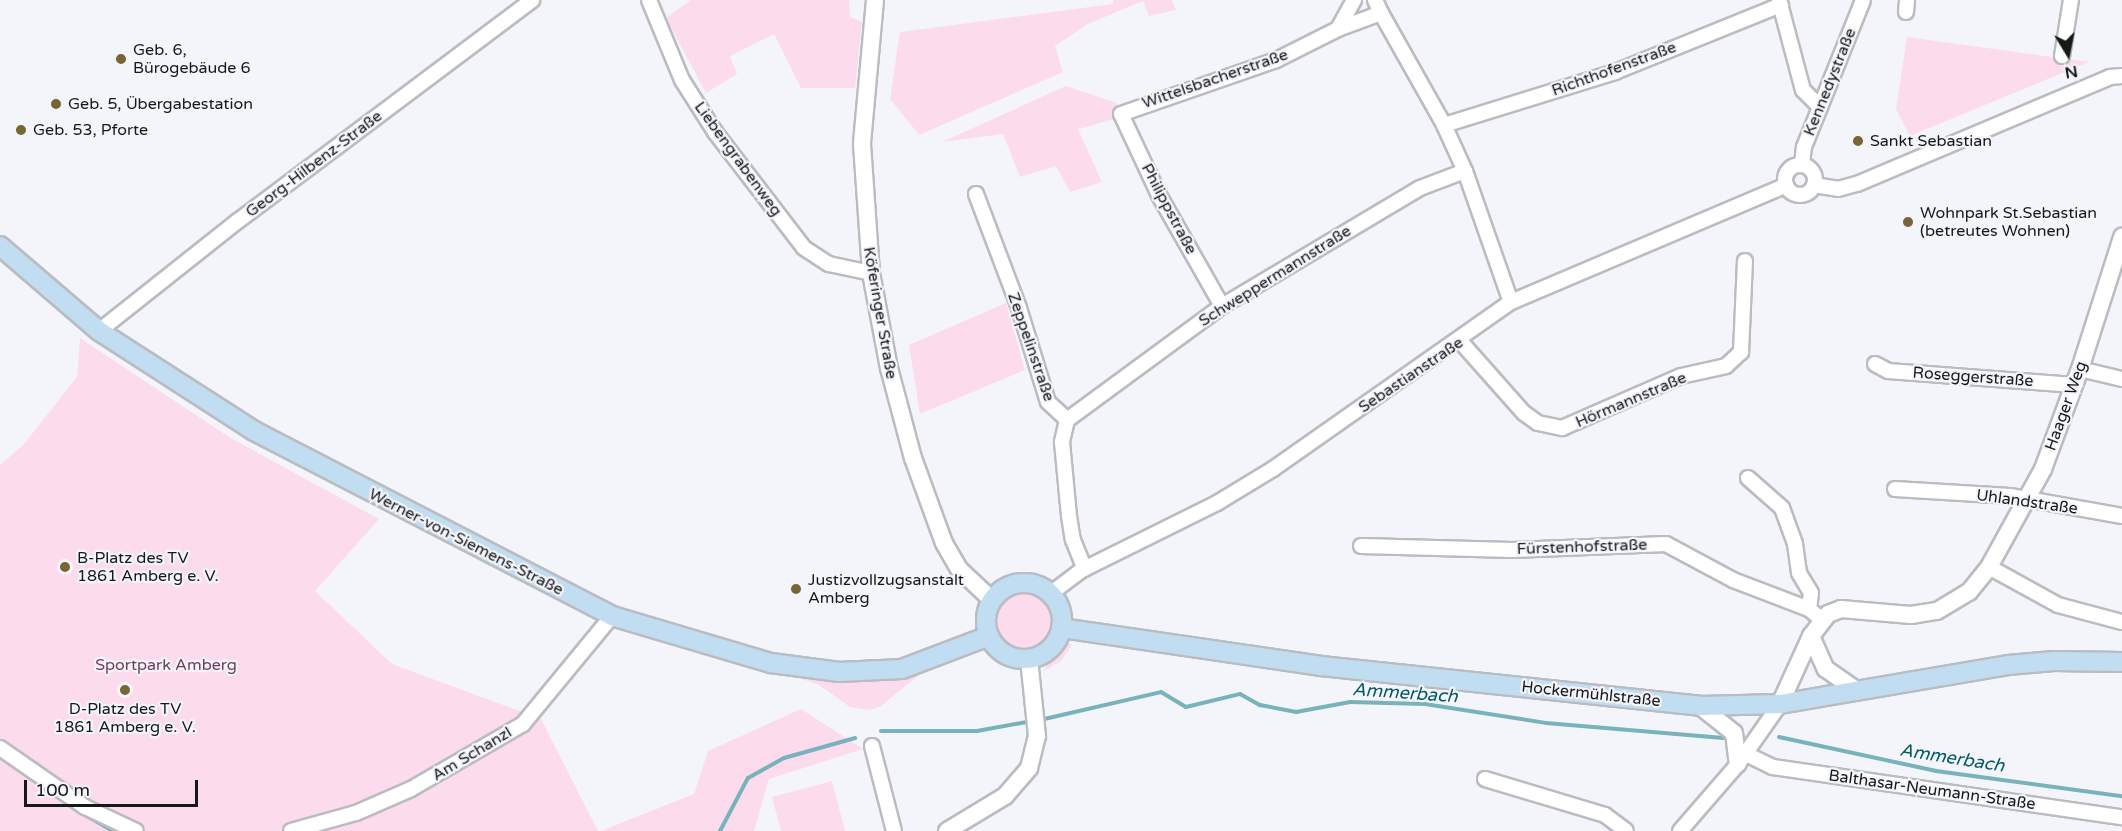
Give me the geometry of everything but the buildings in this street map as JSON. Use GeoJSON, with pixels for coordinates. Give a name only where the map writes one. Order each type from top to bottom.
{"type":"FeatureCollection","features":[{"type":"Feature","properties":{"kind":"main road","name":"Werner-von-Siemens-Straße"},"geometry":{"type":"LineString","coordinates":[[0,246],[99,331],[254,431],[612,616],[771,663],[839,672],[875,673],[902,669],[989,636]]}},
{"type":"Feature","properties":{"kind":"main road"},"geometry":{"type":"LineString","coordinates":[[1019,584],[1030,584],[1050,594],[1058,604],[1061,628],[1053,645],[1029,658],[1005,654],[989,636],[987,612],[992,600],[1008,586],[1019,584]]}},
{"type":"Feature","properties":{"kind":"main road","name":"Hockermühlstraße"},"geometry":{"type":"LineString","coordinates":[[1061,628],[1321,666],[1700,706],[1780,704],[2008,665],[2055,660],[2122,662]]}},
{"type":"Feature","properties":{"kind":"street","name":"Georg-Hilbenz-Straße"},"geometry":{"type":"LineString","coordinates":[[99,331],[238,220],[532,0]]}},
{"type":"Feature","properties":{"kind":"street","name":"Liebengrabenweg"},"geometry":{"type":"LineString","coordinates":[[649,0],[682,80],[715,132],[804,248],[829,264],[871,273]]}},
{"type":"Feature","properties":{"kind":"street","name":"Köferinger Straße"},"geometry":{"type":"LineString","coordinates":[[876,0],[862,144],[871,273],[900,414],[933,516],[959,569],[992,600]]}},
{"type":"Feature","properties":{"kind":"street"},"geometry":{"type":"LineString","coordinates":[[1338,29],[1354,0]]}},
{"type":"Feature","properties":{"kind":"street","name":"Kennedystraße"},"geometry":{"type":"LineString","coordinates":[[1802,165],[1804,147],[1863,0]]}},
{"type":"Feature","properties":{"kind":"street"},"geometry":{"type":"LineString","coordinates":[[2062,56],[2071,0]]}},
{"type":"Feature","properties":{"kind":"street"},"geometry":{"type":"LineString","coordinates":[[1780,2],[1803,90],[1820,106]]}},
{"type":"Feature","properties":{"kind":"street","name":"Richthofenstraße"},"geometry":{"type":"LineString","coordinates":[[1444,125],[1615,72],[1780,2]]}},
{"type":"Feature","properties":{"kind":"street"},"geometry":{"type":"LineString","coordinates":[[1378,7],[1444,125],[1465,171],[1511,302]]}},
{"type":"Feature","properties":{"kind":"street","name":"Wittelsbacherstraße"},"geometry":{"type":"LineString","coordinates":[[1123,111],[1276,60],[1378,7]]}},
{"type":"Feature","properties":{"kind":"street"},"geometry":{"type":"LineString","coordinates":[[1814,185],[1812,171],[1802,165],[1789,170],[1786,185],[1800,195],[1814,185],[1838,189],[1857,184],[2108,78],[2122,76]]}},
{"type":"Feature","properties":{"kind":"street","name":"Philippstraße"},"geometry":{"type":"LineString","coordinates":[[1123,111],[1120,114],[1159,195],[1222,306]]}},
{"type":"Feature","properties":{"kind":"street","name":"Schweppermannstraße"},"geometry":{"type":"LineString","coordinates":[[1067,420],[1222,306],[1420,188],[1465,171]]}},
{"type":"Feature","properties":{"kind":"street","name":"Sebastianstraße"},"geometry":{"type":"LineString","coordinates":[[1050,594],[1085,568],[1226,497],[1460,341],[1511,302],[1786,185]]}},
{"type":"Feature","properties":{"kind":"street","name":"Zeppelinstraße"},"geometry":{"type":"LineString","coordinates":[[976,194],[1019,308],[1048,402],[1067,420],[1062,442],[1069,516],[1085,568]]}},
{"type":"Feature","properties":{"kind":"street","name":"Haager Weg"},"geometry":{"type":"LineString","coordinates":[[1822,620],[1842,609],[1911,615],[1937,611],[1969,592],[1989,567],[2043,469],[2077,377],[2122,237]]}},
{"type":"Feature","properties":{"kind":"street","name":"Hörmannstraße"},"geometry":{"type":"LineString","coordinates":[[1460,341],[1524,413],[1539,423],[1562,428],[1681,376],[1726,366],[1741,352],[1745,261]]}},
{"type":"Feature","properties":{"kind":"street","name":"Roseggerstraße"},"geometry":{"type":"LineString","coordinates":[[1875,364],[1888,371],[2122,379]]}},
{"type":"Feature","properties":{"kind":"street"},"geometry":{"type":"LineString","coordinates":[[1748,478],[1782,508],[1795,544],[1799,573],[1811,593],[1809,609]]}},
{"type":"Feature","properties":{"kind":"street","name":"Uhlandstraße"},"geometry":{"type":"LineString","coordinates":[[1895,489],[2010,496],[2026,501],[2122,516]]}},
{"type":"Feature","properties":{"kind":"street","name":"Fürstenhofstraße"},"geometry":{"type":"LineString","coordinates":[[1361,546],[1512,550],[1666,544],[1733,580],[1809,609],[1822,620]]}},
{"type":"Feature","properties":{"kind":"street"},"geometry":{"type":"LineString","coordinates":[[1989,567],[2058,606],[2122,622]]}},
{"type":"Feature","properties":{"kind":"street","name":"Am Schanzl"},"geometry":{"type":"LineString","coordinates":[[291,831],[356,813],[411,789],[523,724],[612,616]]}},
{"type":"Feature","properties":{"kind":"street"},"geometry":{"type":"LineString","coordinates":[[1680,831],[1742,759],[1780,704],[1811,636],[1822,620]]}},
{"type":"Feature","properties":{"kind":"street"},"geometry":{"type":"LineString","coordinates":[[1811,636],[1826,669],[1858,691]]}},
{"type":"Feature","properties":{"kind":"street"},"geometry":{"type":"LineString","coordinates":[[947,831],[1005,796],[1029,768],[1037,736],[1036,706],[1029,658]]}},
{"type":"Feature","properties":{"kind":"street"},"geometry":{"type":"LineString","coordinates":[[1700,706],[1734,733],[1742,759]]}},
{"type":"Feature","properties":{"kind":"street"},"geometry":{"type":"LineString","coordinates":[[872,746],[894,831]]}},
{"type":"Feature","properties":{"kind":"street"},"geometry":{"type":"LineString","coordinates":[[0,748],[85,807],[136,831]]}},
{"type":"Feature","properties":{"kind":"street","name":"Balthasar-Neumann-Straße"},"geometry":{"type":"LineString","coordinates":[[1742,759],[1773,767],[2122,817]]}},
{"type":"Feature","properties":{"kind":"street"},"geometry":{"type":"LineString","coordinates":[[1485,779],[1605,815],[1626,831]]}},
{"type":"Feature","properties":{"kind":"green space"},"geometry":{"type":"Polygon","coordinates":[[[691,0],[849,0],[850,17],[862,22],[855,88],[801,88],[774,34],[730,56],[737,74],[706,93],[666,18],[691,0]]]}},
{"type":"Feature","properties":{"kind":"green space"},"geometry":{"type":"Polygon","coordinates":[[[1113,0],[1172,0],[1176,10],[1149,16],[1143,1],[1088,24],[1055,46],[1063,72],[919,135],[890,99],[900,32],[1113,4],[1113,0]]]}},
{"type":"Feature","properties":{"kind":"green space"},"geometry":{"type":"Polygon","coordinates":[[[1907,37],[2089,62],[1910,136],[1896,109],[1907,37]]]}},
{"type":"Feature","properties":{"kind":"green space"},"geometry":{"type":"Polygon","coordinates":[[[1066,86],[1117,103],[1115,119],[1078,129],[1102,182],[1070,192],[1056,166],[1020,177],[1003,134],[942,142],[1066,86]]]}},
{"type":"Feature","properties":{"kind":"green space"},"geometry":{"type":"Polygon","coordinates":[[[1006,303],[1025,370],[920,414],[909,345],[1006,303]]]}},
{"type":"Feature","properties":{"kind":"green space","name":"Sportpark Amberg"},"geometry":{"type":"Polygon","coordinates":[[[80,338],[229,437],[379,519],[315,591],[392,664],[541,719],[598,831],[0,831],[0,465],[24,444],[77,377],[80,338]]]}},
{"type":"Feature","properties":{"kind":"green space"},"geometry":{"type":"Polygon","coordinates":[[[1023,593],[1034,595],[1047,606],[1052,622],[1050,633],[1039,646],[1023,651],[1012,649],[999,638],[994,622],[996,611],[1007,598],[1023,593]]]}},
{"type":"Feature","properties":{"kind":"green space"},"geometry":{"type":"Polygon","coordinates":[[[1064,644],[1072,644],[1062,660],[1044,671],[1050,657],[1064,644]]]}},
{"type":"Feature","properties":{"kind":"green space"},"geometry":{"type":"Polygon","coordinates":[[[926,669],[881,706],[870,710],[850,707],[819,685],[802,679],[881,680],[926,669]]]}},
{"type":"Feature","properties":{"kind":"green space"},"geometry":{"type":"Polygon","coordinates":[[[801,709],[863,749],[769,779],[754,831],[601,831],[694,794],[708,751],[801,709]]]}},
{"type":"Feature","properties":{"kind":"green space"},"geometry":{"type":"Polygon","coordinates":[[[832,781],[845,831],[781,831],[772,797],[832,781]]]}},
{"type":"Feature","properties":{"kind":"waterway","name":"Ammerbach"},"geometry":{"type":"LineString","coordinates":[[1040,720],[1161,692],[1186,707],[1240,694],[1260,705],[1296,712],[1350,702],[1425,704],[1546,723],[1723,738]]}},
{"type":"Feature","properties":{"kind":"waterway","name":"Ammerbach"},"geometry":{"type":"LineString","coordinates":[[881,731],[977,731],[1032,721]]}},
{"type":"Feature","properties":{"kind":"waterway","name":"Ammerbach"},"geometry":{"type":"LineString","coordinates":[[1779,737],[1936,771],[2122,796]]}},
{"type":"Feature","properties":{"kind":"waterway","name":"Ammerbach"},"geometry":{"type":"LineString","coordinates":[[720,831],[748,778],[784,758],[855,738]]}},
{"type":"Feature","properties":{"kind":"waterway"},"geometry":{"type":"LineString","coordinates":[[80,812],[113,831]]}},
{"type":"Feature","properties":{"kind":"place","name":"Geb. 6, Bürogebäude 6"},"geometry":{"type":"Point","coordinates":[121,59]}},
{"type":"Feature","properties":{"kind":"place","name":"Geb. 5, Übergabestation"},"geometry":{"type":"Point","coordinates":[56,104]}},
{"type":"Feature","properties":{"kind":"place","name":"Geb. 53, Pforte"},"geometry":{"type":"Point","coordinates":[21,130]}},
{"type":"Feature","properties":{"kind":"place","name":"Sankt Sebastian"},"geometry":{"type":"Point","coordinates":[1858,141]}},
{"type":"Feature","properties":{"kind":"place","name":"Wohnpark St.Sebastian (betreutes Wohnen)"},"geometry":{"type":"Point","coordinates":[1908,222]}},
{"type":"Feature","properties":{"kind":"place","name":"B-Platz des TV 1861 Amberg e. V."},"geometry":{"type":"Point","coordinates":[65,567]}},
{"type":"Feature","properties":{"kind":"place","name":"Justizvollzugsanstalt Amberg"},"geometry":{"type":"Point","coordinates":[796,589]}},
{"type":"Feature","properties":{"kind":"place","name":"D-Platz des TV 1861 Amberg e. V."},"geometry":{"type":"Point","coordinates":[125,690]}}]}
